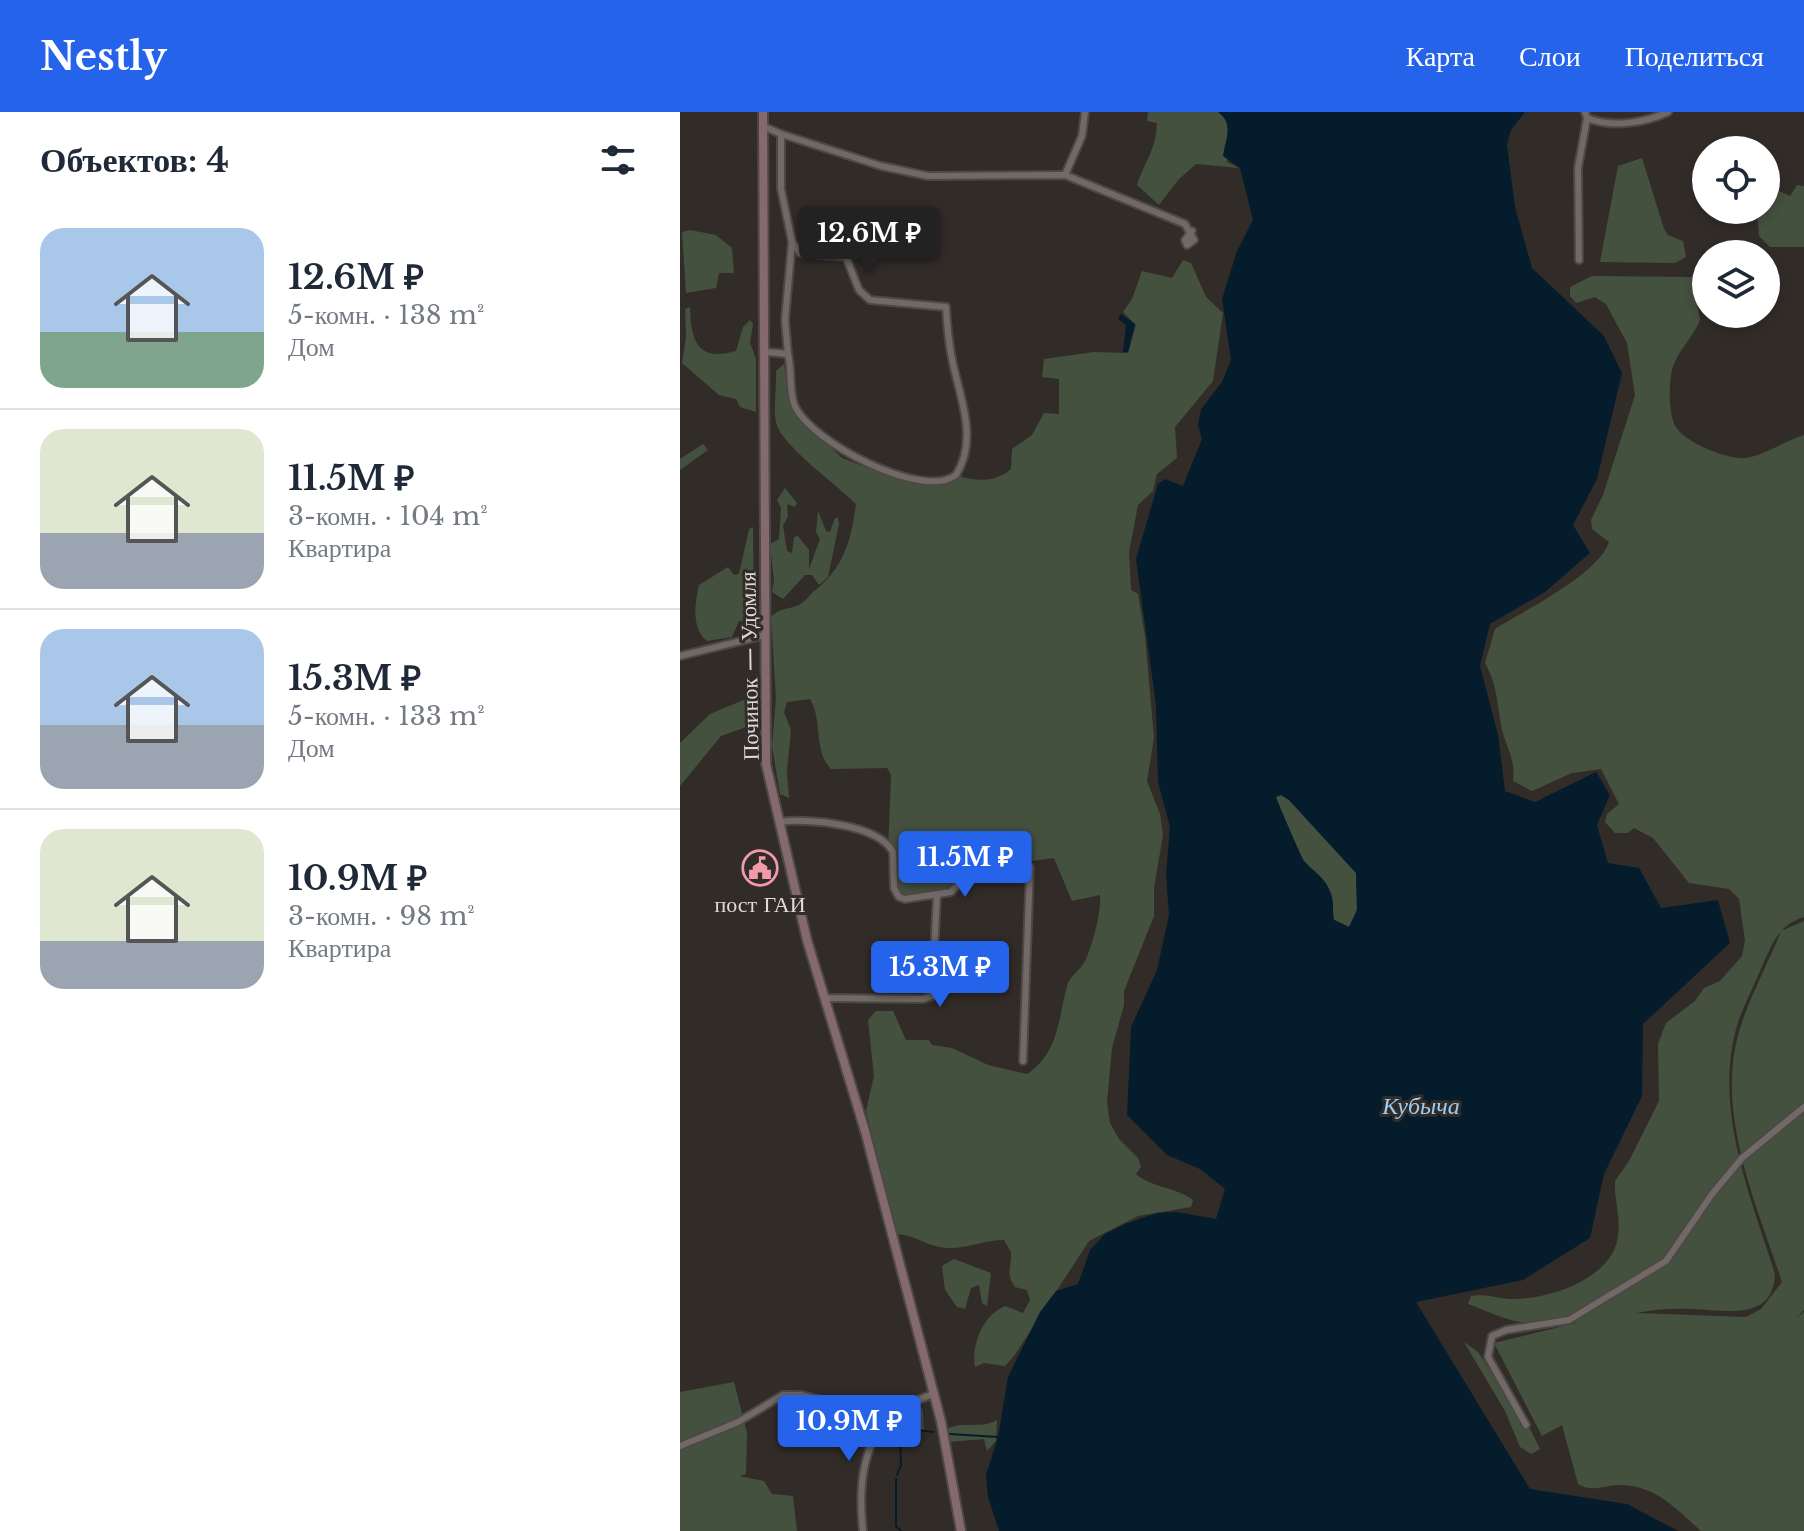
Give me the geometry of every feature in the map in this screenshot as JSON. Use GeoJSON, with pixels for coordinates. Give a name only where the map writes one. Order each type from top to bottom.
{"type":"FeatureCollection","features":[{"type":"Feature","properties":{"kind":"main road","name":"Починок — Удомля"},"geometry":{"type":"LineString","coordinates":[[763,112],[767,352],[766,764],[825,998],[865,1131],[933,1394],[961,1531]]}},
{"type":"Feature","properties":{"kind":"street"},"geometry":{"type":"LineString","coordinates":[[1065,175],[1082,136],[1085,112]]}},
{"type":"Feature","properties":{"kind":"street"},"geometry":{"type":"LineString","coordinates":[[1579,260],[1578,168],[1586,115],[1601,122],[1644,121],[1668,112]]}},
{"type":"Feature","properties":{"kind":"street"},"geometry":{"type":"LineString","coordinates":[[765,127],[830,151],[928,176],[1065,175],[1122,196],[1192,231]]}},
{"type":"Feature","properties":{"kind":"street"},"geometry":{"type":"LineString","coordinates":[[781,134],[781,189],[792,242],[785,320],[795,407],[839,448],[874,468],[944,481],[956,475],[963,462],[967,422],[953,363],[946,307],[870,300],[859,290],[846,257],[800,253],[792,242]]}},
{"type":"Feature","properties":{"kind":"street"},"geometry":{"type":"LineString","coordinates":[[767,352],[788,354]]}},
{"type":"Feature","properties":{"kind":"street"},"geometry":{"type":"LineString","coordinates":[[680,656],[765,635]]}},
{"type":"Feature","properties":{"kind":"street"},"geometry":{"type":"LineString","coordinates":[[779,822],[811,821],[880,837],[893,852],[894,888],[899,897],[951,892],[959,881],[976,871],[1009,865],[1030,867],[1023,1061]]}},
{"type":"Feature","properties":{"kind":"street"},"geometry":{"type":"LineString","coordinates":[[825,998],[923,999],[932,996],[937,894]]}},
{"type":"Feature","properties":{"kind":"street"},"geometry":{"type":"LineString","coordinates":[[1526,1425],[1488,1357],[1492,1336],[1506,1330],[1569,1320],[1666,1261],[1712,1194],[1742,1158],[1804,1107]]}},
{"type":"Feature","properties":{"kind":"street"},"geometry":{"type":"LineString","coordinates":[[680,1446],[738,1422],[783,1395],[801,1395],[861,1411],[892,1410],[933,1394]]}},
{"type":"Feature","properties":{"kind":"street"},"geometry":{"type":"LineString","coordinates":[[863,1531],[860,1477],[874,1436],[892,1410]]}},
{"type":"Feature","properties":{"kind":"green space"},"geometry":{"type":"Polygon","coordinates":[[[1148,112],[1218,112],[1228,121],[1227,162],[1239,168],[1196,164],[1179,179],[1159,205],[1137,185],[1156,133],[1157,123],[1147,121],[1148,112]]]}},
{"type":"Feature","properties":{"kind":"green space"},"geometry":{"type":"Polygon","coordinates":[[[1642,158],[1664,229],[1668,235],[1683,241],[1686,257],[1675,263],[1600,262],[1618,166],[1642,158]]]}},
{"type":"Feature","properties":{"kind":"green space"},"geometry":{"type":"Polygon","coordinates":[[[1797,185],[1804,186],[1804,247],[1780,247],[1780,240],[1763,240],[1759,236],[1758,224],[1780,224],[1780,191],[1790,196],[1797,185]]]}},
{"type":"Feature","properties":{"kind":"green space"},"geometry":{"type":"Polygon","coordinates":[[[690,230],[716,235],[732,248],[734,273],[719,273],[716,288],[686,293],[682,232],[690,230]]]}},
{"type":"Feature","properties":{"kind":"green space"},"geometry":{"type":"Polygon","coordinates":[[[1183,260],[1191,263],[1206,297],[1223,313],[1213,381],[1175,427],[1177,458],[1157,474],[1153,491],[1138,505],[1129,552],[1131,590],[1138,594],[1145,636],[1154,738],[1147,781],[1160,814],[1163,835],[1154,888],[1154,916],[1124,991],[1124,1005],[1112,1048],[1107,1102],[1110,1123],[1119,1139],[1138,1158],[1141,1167],[1136,1174],[1193,1200],[1191,1207],[1138,1216],[1089,1241],[1005,1366],[984,1363],[975,1367],[977,1340],[985,1323],[1005,1306],[1023,1313],[1030,1300],[1027,1290],[1015,1287],[1012,1282],[1011,1252],[1004,1240],[947,1248],[897,1234],[866,1111],[874,1076],[868,1020],[876,1011],[893,1011],[906,1040],[929,1040],[932,1045],[952,1048],[988,1065],[1027,1074],[1038,1066],[1051,1046],[1068,982],[1083,964],[1091,947],[1100,895],[1072,901],[1054,858],[977,868],[962,874],[947,893],[905,897],[898,894],[888,853],[891,775],[887,768],[831,769],[822,753],[810,699],[787,702],[784,712],[791,730],[787,771],[789,798],[780,794],[772,746],[776,698],[771,617],[781,610],[801,604],[832,573],[848,542],[856,504],[780,432],[775,416],[776,371],[784,364],[791,410],[842,458],[885,475],[926,484],[946,484],[959,476],[993,479],[1011,469],[1012,449],[1032,435],[1044,413],[1059,414],[1059,379],[1042,377],[1044,359],[1094,352],[1128,353],[1136,325],[1123,312],[1132,299],[1142,271],[1172,278],[1183,260]]]}},
{"type":"Feature","properties":{"kind":"green space"},"geometry":{"type":"Polygon","coordinates":[[[1592,276],[1692,277],[1692,328],[1696,328],[1676,360],[1671,375],[1670,403],[1678,430],[1700,446],[1738,458],[1760,454],[1804,435],[1804,917],[1782,931],[1804,921],[1804,1310],[1796,1318],[1804,1312],[1804,1531],[1701,1531],[1665,1500],[1644,1489],[1620,1485],[1588,1488],[1578,1484],[1562,1425],[1542,1436],[1494,1343],[1576,1323],[1523,1322],[1468,1304],[1471,1296],[1514,1299],[1559,1291],[1575,1285],[1602,1267],[1617,1242],[1615,1181],[1629,1161],[1659,1101],[1658,1044],[1666,1023],[1695,1001],[1704,988],[1720,981],[1742,956],[1745,940],[1739,899],[1729,889],[1689,883],[1653,838],[1634,828],[1628,833],[1615,833],[1605,822],[1607,814],[1619,804],[1601,769],[1572,773],[1532,791],[1513,781],[1512,759],[1501,725],[1494,686],[1485,663],[1495,629],[1575,579],[1602,554],[1609,542],[1592,529],[1591,520],[1603,495],[1635,395],[1627,343],[1606,304],[1595,297],[1576,303],[1570,296],[1570,287],[1592,276]],[[1781,932],[1738,1022],[1731,1054],[1729,1086],[1737,1150],[1775,1274],[1772,1289],[1766,1300],[1745,1310],[1672,1309],[1636,1313],[1746,1317],[1761,1309],[1782,1282],[1751,1191],[1735,1127],[1733,1063],[1739,1032],[1781,932]]]}},
{"type":"Feature","properties":{"kind":"green space"},"geometry":{"type":"Polygon","coordinates":[[[690,307],[695,339],[699,346],[712,354],[736,351],[743,327],[750,320],[753,324],[750,343],[756,359],[756,412],[740,407],[736,399],[719,395],[682,363],[686,337],[685,309],[690,307]]]}},
{"type":"Feature","properties":{"kind":"green space"},"geometry":{"type":"Polygon","coordinates":[[[703,444],[708,450],[680,470],[680,459],[703,444]]]}},
{"type":"Feature","properties":{"kind":"green space"},"geometry":{"type":"Polygon","coordinates":[[[785,488],[797,503],[795,507],[787,504],[788,516],[783,526],[787,551],[792,553],[794,537],[798,536],[809,550],[809,569],[820,539],[816,532],[818,511],[826,531],[830,532],[835,518],[838,518],[839,524],[828,577],[819,585],[812,575],[805,575],[783,599],[772,592],[774,581],[770,544],[779,539],[781,508],[777,500],[785,488]]]}},
{"type":"Feature","properties":{"kind":"green space"},"geometry":{"type":"Polygon","coordinates":[[[753,527],[754,620],[739,621],[732,637],[707,641],[696,622],[699,585],[728,567],[734,575],[739,574],[749,529],[753,527]]]}},
{"type":"Feature","properties":{"kind":"green space"},"geometry":{"type":"Polygon","coordinates":[[[746,699],[754,708],[749,726],[721,736],[680,786],[680,743],[710,714],[746,699]]]}},
{"type":"Feature","properties":{"kind":"green space"},"geometry":{"type":"Polygon","coordinates":[[[1281,795],[1356,873],[1357,910],[1349,927],[1333,919],[1328,893],[1301,857],[1276,797],[1281,795]]]}},
{"type":"Feature","properties":{"kind":"green space"},"geometry":{"type":"Polygon","coordinates":[[[954,1259],[991,1273],[987,1306],[982,1303],[979,1285],[971,1288],[965,1309],[957,1307],[945,1290],[942,1266],[954,1259]]]}},
{"type":"Feature","properties":{"kind":"green space"},"geometry":{"type":"Polygon","coordinates":[[[1464,1342],[1478,1352],[1501,1387],[1513,1394],[1540,1449],[1531,1454],[1520,1447],[1505,1411],[1464,1342]]]}},
{"type":"Feature","properties":{"kind":"green space"},"geometry":{"type":"Polygon","coordinates":[[[734,1382],[747,1433],[746,1474],[739,1476],[764,1481],[772,1494],[793,1496],[797,1531],[680,1531],[680,1392],[734,1382]]]}},
{"type":"Feature","properties":{"kind":"green space"},"geometry":{"type":"Polygon","coordinates":[[[918,1404],[923,1410],[924,1431],[898,1437],[890,1435],[886,1426],[896,1413],[918,1404]]]}},
{"type":"Feature","properties":{"kind":"green space"},"geometry":{"type":"Polygon","coordinates":[[[997,1420],[996,1441],[987,1451],[984,1439],[947,1442],[947,1429],[953,1426],[997,1420]]]}},
{"type":"Feature","properties":{"kind":"water","name":"Кубыча"},"geometry":{"type":"Polygon","coordinates":[[[1218,112],[1525,112],[1511,130],[1507,145],[1515,207],[1532,268],[1604,336],[1622,373],[1597,479],[1573,525],[1590,553],[1545,592],[1490,624],[1480,666],[1498,735],[1505,791],[1535,802],[1596,772],[1610,795],[1597,825],[1608,863],[1639,868],[1661,908],[1718,900],[1730,943],[1643,1024],[1642,1096],[1604,1174],[1590,1238],[1523,1280],[1416,1302],[1530,1489],[1627,1504],[1678,1531],[999,1531],[988,1497],[986,1475],[998,1437],[1008,1377],[1040,1312],[1056,1291],[1078,1284],[1090,1250],[1105,1234],[1157,1213],[1177,1212],[1216,1219],[1225,1189],[1200,1169],[1167,1155],[1127,1115],[1131,1027],[1157,970],[1169,915],[1166,875],[1170,827],[1158,782],[1156,705],[1136,559],[1158,484],[1165,479],[1183,486],[1202,439],[1198,425],[1201,409],[1222,382],[1231,360],[1222,299],[1237,251],[1253,220],[1240,168],[1223,156],[1228,131],[1218,112]],[[1281,795],[1276,797],[1304,861],[1329,889],[1334,920],[1349,927],[1357,910],[1356,873],[1281,795]]]}},
{"type":"Feature","properties":{"kind":"water"},"geometry":{"type":"Polygon","coordinates":[[[1121,314],[1135,324],[1128,352],[1123,352],[1126,325],[1118,319],[1121,314]]]}},
{"type":"Feature","properties":{"kind":"waterway"},"geometry":{"type":"LineString","coordinates":[[897,1475],[901,1465],[900,1433],[909,1429],[933,1432]]}},
{"type":"Feature","properties":{"kind":"waterway"},"geometry":{"type":"LineString","coordinates":[[949,1434],[998,1437]]}},
{"type":"Feature","properties":{"kind":"waterway"},"geometry":{"type":"LineString","coordinates":[[896,1479],[896,1526],[901,1531]]}},
{"type":"Feature","properties":{"kind":"place","name":"пост ГАИ"},"geometry":{"type":"Point","coordinates":[760,868]}}]}
